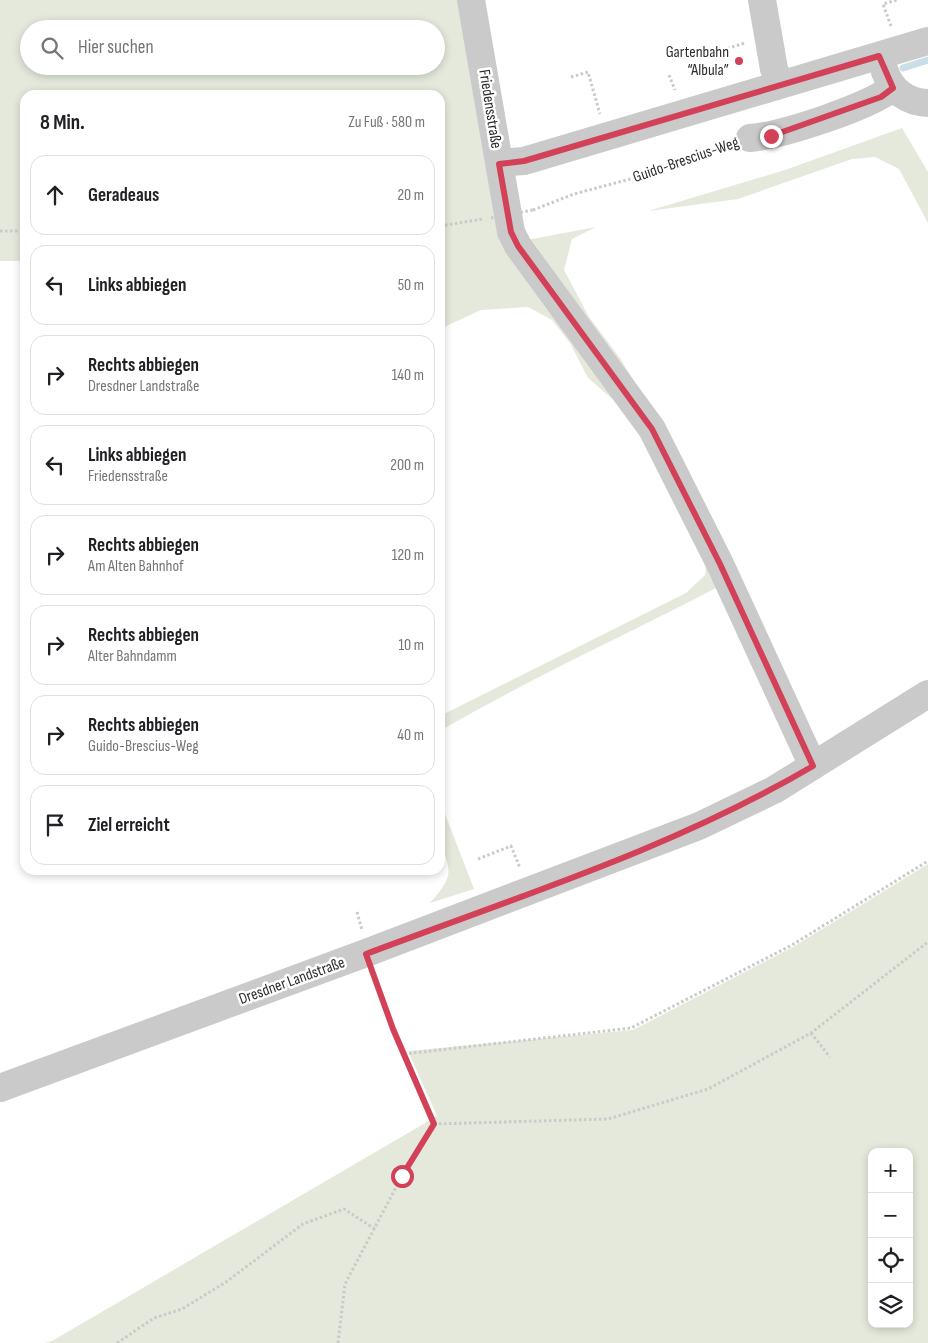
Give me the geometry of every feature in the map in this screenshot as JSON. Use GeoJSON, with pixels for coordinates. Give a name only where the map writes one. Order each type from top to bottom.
{"type":"FeatureCollection","features":[{"type":"Feature","properties":{"kind":"street","name":"Friedensstraße"},"geometry":{"type":"LineString","coordinates":[[471,0],[511,232],[518,246],[652,429],[712,548],[813,766]]}},
{"type":"Feature","properties":{"kind":"street"},"geometry":{"type":"LineString","coordinates":[[762,0],[774,69],[780,84]]}},
{"type":"Feature","properties":{"kind":"street"},"geometry":{"type":"LineString","coordinates":[[499,164],[524,161],[928,41]]}},
{"type":"Feature","properties":{"kind":"street"},"geometry":{"type":"LineString","coordinates":[[889,53],[893,88],[900,95],[925,103]]}},
{"type":"Feature","properties":{"kind":"street","name":"Guido-Brescius-Weg"},"geometry":{"type":"LineString","coordinates":[[750,138],[771,136],[826,117],[881,97],[893,88]]}},
{"type":"Feature","properties":{"kind":"street","name":"Dresdner Landstraße"},"geometry":{"type":"LineString","coordinates":[[0,1088],[365,944],[699,826],[774,790],[928,694]]}},
{"type":"Feature","properties":{"kind":"path"},"geometry":{"type":"LineString","coordinates":[[889,53],[884,4],[897,0]]}},
{"type":"Feature","properties":{"kind":"path"},"geometry":{"type":"LineString","coordinates":[[714,54],[754,41]]}},
{"type":"Feature","properties":{"kind":"path"},"geometry":{"type":"LineString","coordinates":[[571,77],[588,72],[607,136]]}},
{"type":"Feature","properties":{"kind":"path"},"geometry":{"type":"LineString","coordinates":[[669,75],[678,98]]}},
{"type":"Feature","properties":{"kind":"path","name":"Guido-Brescius-Weg"},"geometry":{"type":"LineString","coordinates":[[445,225],[533,210],[574,194],[634,178],[750,138]]}},
{"type":"Feature","properties":{"kind":"path"},"geometry":{"type":"LineString","coordinates":[[0,231],[20,231]]}},
{"type":"Feature","properties":{"kind":"path"},"geometry":{"type":"LineString","coordinates":[[478,859],[511,846],[521,870]]}},
{"type":"Feature","properties":{"kind":"path"},"geometry":{"type":"LineString","coordinates":[[404,1054],[631,1028],[792,945],[928,861]]}},
{"type":"Feature","properties":{"kind":"path"},"geometry":{"type":"LineString","coordinates":[[357,912],[365,944],[404,1054],[434,1124]]}},
{"type":"Feature","properties":{"kind":"path"},"geometry":{"type":"LineString","coordinates":[[434,1124],[608,1119],[708,1089],[811,1033],[928,942]]}},
{"type":"Feature","properties":{"kind":"path"},"geometry":{"type":"LineString","coordinates":[[811,1033],[830,1057]]}},
{"type":"Feature","properties":{"kind":"path"},"geometry":{"type":"LineString","coordinates":[[338,1343],[345,1284],[402,1176],[434,1124]]}},
{"type":"Feature","properties":{"kind":"path"},"geometry":{"type":"LineString","coordinates":[[116,1343],[154,1318],[182,1309],[226,1282],[303,1224],[344,1208],[375,1229]]}},
{"type":"Feature","properties":{"kind":"shaded area"},"geometry":{"type":"Polygon","coordinates":[[[0,0],[463,0],[505,244],[596,227],[572,239],[564,270],[589,317],[620,358],[660,424],[739,576],[514,690],[445,728],[445,714],[686,593],[705,575],[707,558],[633,417],[588,378],[570,343],[552,320],[528,307],[481,310],[445,327],[445,90],[20,90],[20,261],[0,261],[0,0]]]}},
{"type":"Feature","properties":{"kind":"shaded area"},"geometry":{"type":"Polygon","coordinates":[[[902,128],[928,172],[928,223],[899,169],[875,157],[852,159],[738,199],[648,211],[785,170],[902,128]]]}},
{"type":"Feature","properties":{"kind":"shaded area"},"geometry":{"type":"Polygon","coordinates":[[[445,814],[474,889],[430,903],[448,877],[448,865],[445,855],[445,814]]]}},
{"type":"Feature","properties":{"kind":"shaded area"},"geometry":{"type":"Polygon","coordinates":[[[928,864],[928,1343],[44,1343],[52,1341],[437,1116],[408,1051],[633,1030],[793,947],[928,864]]]}},
{"type":"Feature","properties":{"kind":"waterway"},"geometry":{"type":"LineString","coordinates":[[903,68],[928,60]]}},
{"type":"Feature","properties":{"kind":"place","name":"Gartenbahn “Albula”"},"geometry":{"type":"Point","coordinates":[739,61]}},
{"type":"Feature","properties":{"kind":"route"},"geometry":{"type":"LineString","coordinates":[[402,1176],[434,1124],[393,1029],[366,954],[699,826],[774,790],[813,766],[720,564],[681,483],[652,429],[518,246],[511,232],[499,164],[524,161],[879,56],[893,88],[881,97],[771,136]]}}]}
